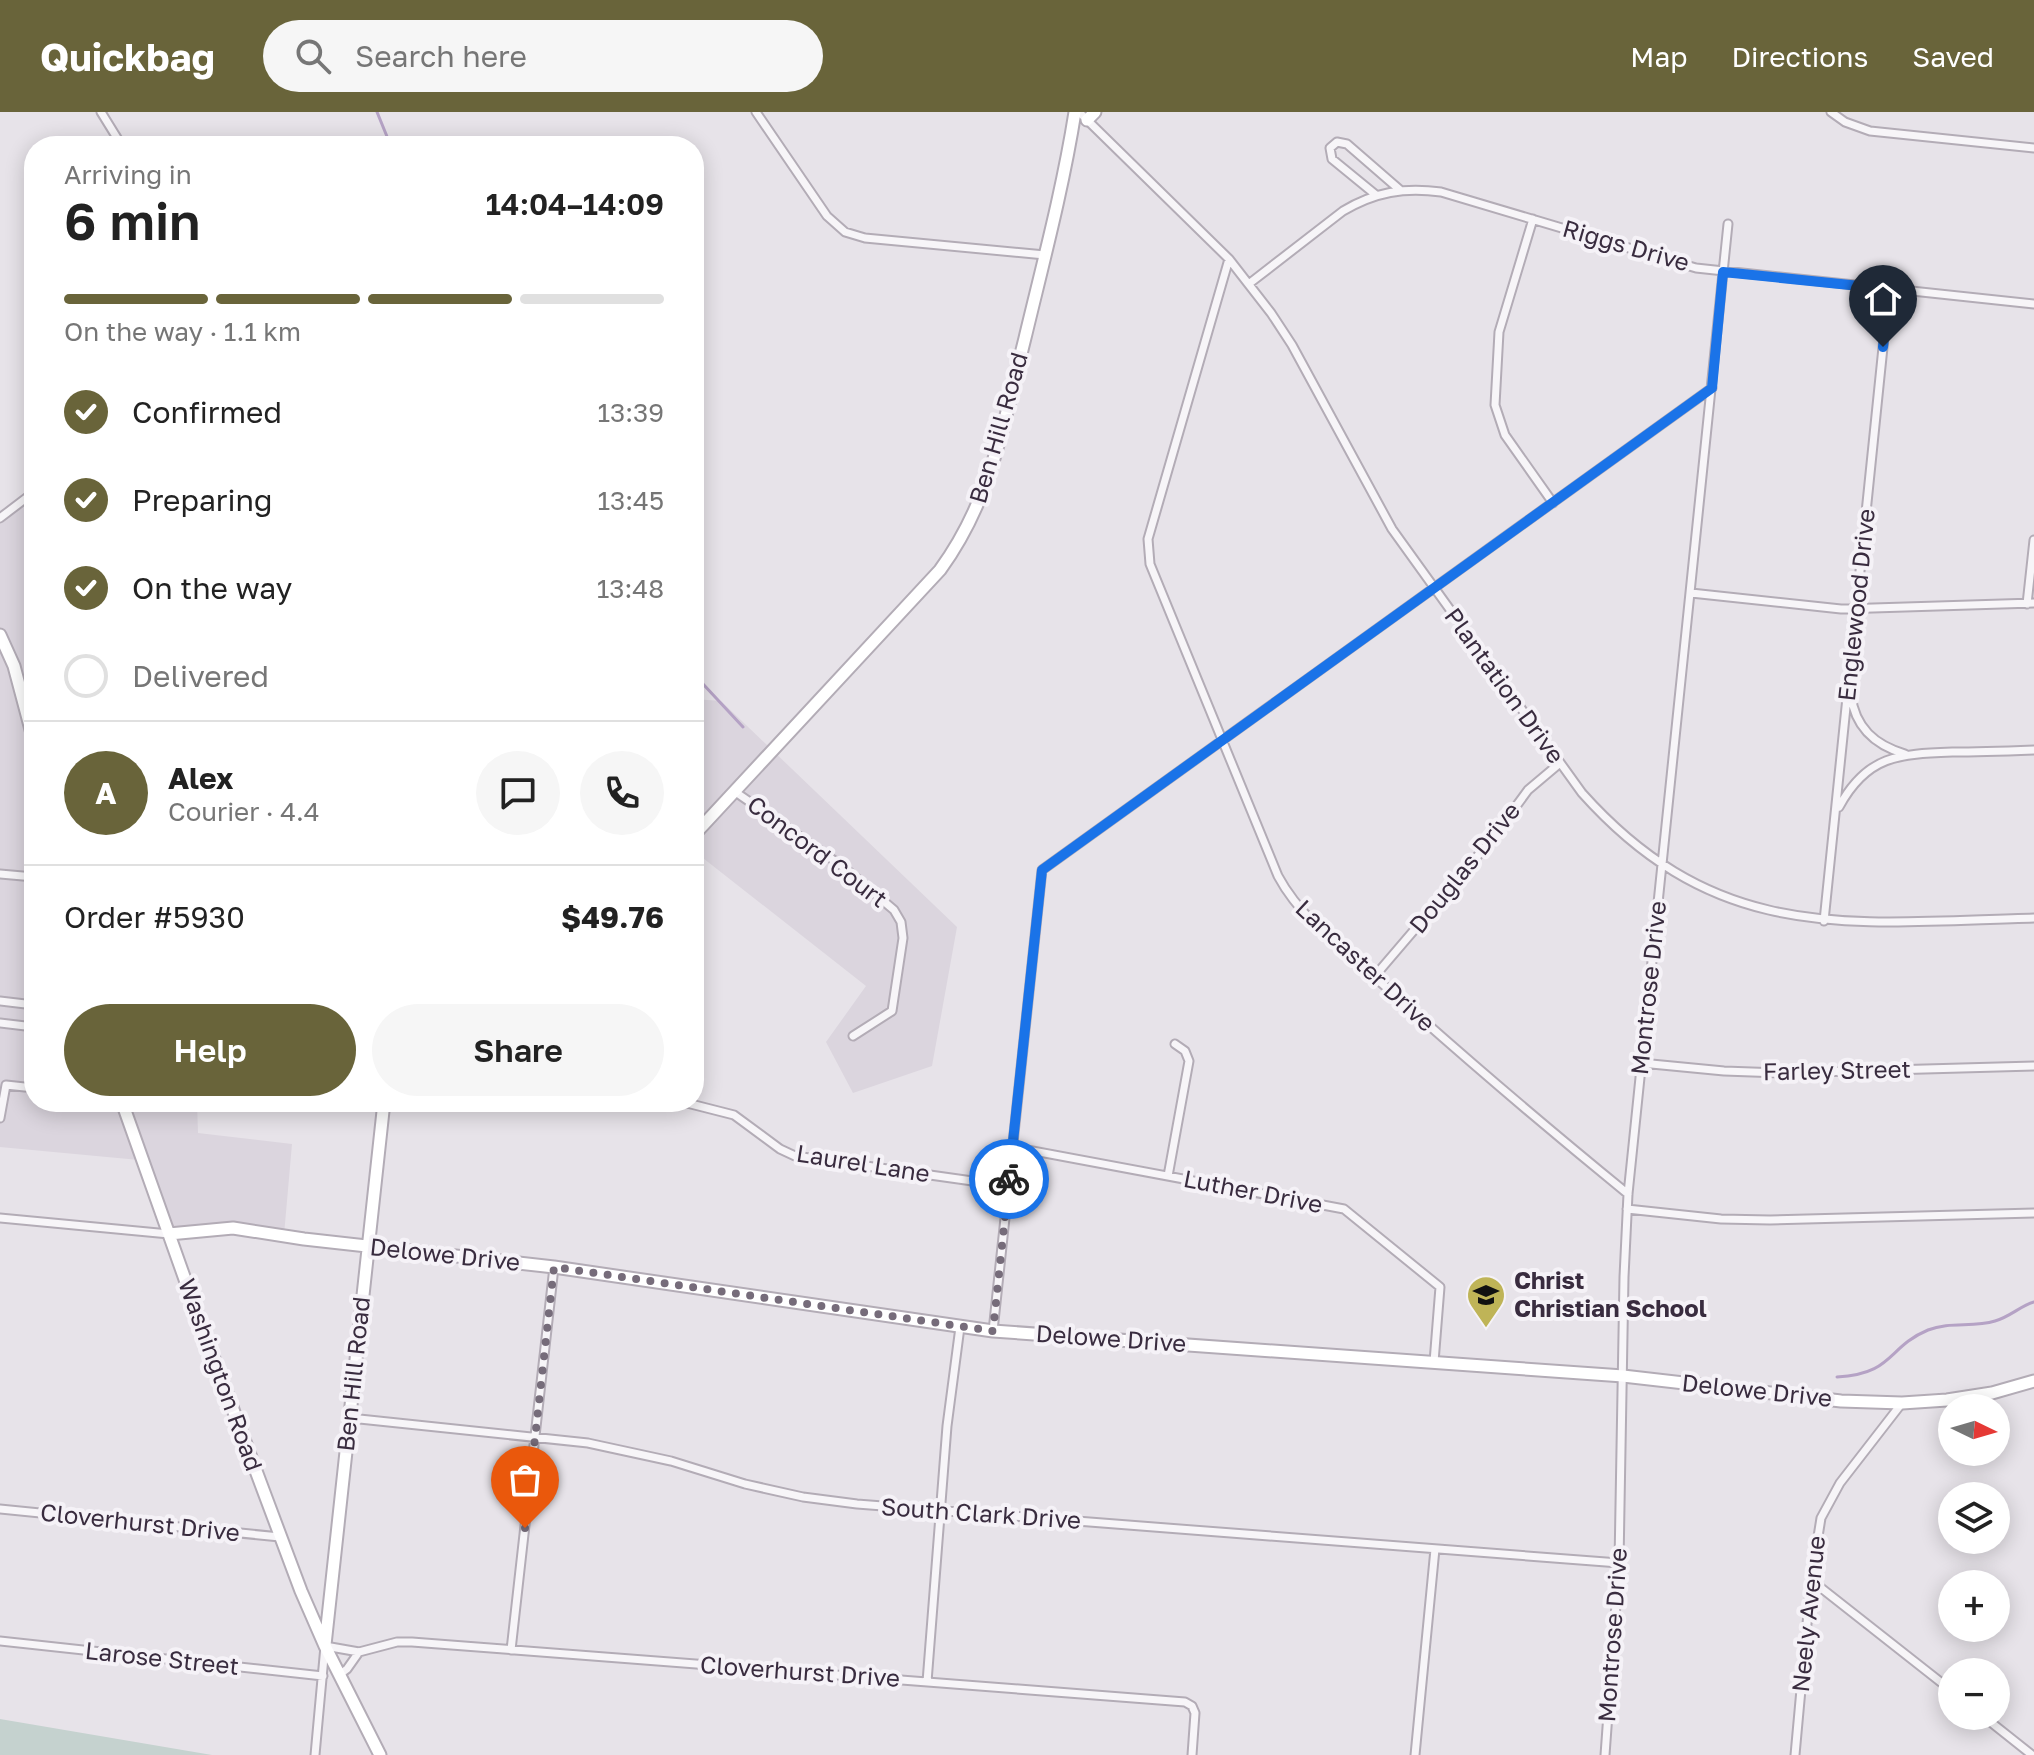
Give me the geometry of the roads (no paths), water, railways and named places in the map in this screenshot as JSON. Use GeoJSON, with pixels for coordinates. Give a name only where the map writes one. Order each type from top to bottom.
{"type":"FeatureCollection","features":[{"type":"Feature","properties":{"kind":"street"},"geometry":{"type":"LineString","coordinates":[[101,112],[116,136]]}},
{"type":"Feature","properties":{"kind":"street"},"geometry":{"type":"LineString","coordinates":[[756,112],[827,216],[845,232],[865,238],[1045,255]]}},
{"type":"Feature","properties":{"kind":"street"},"geometry":{"type":"LineString","coordinates":[[1831,112],[1845,122],[1870,131],[2034,148]]}},
{"type":"Feature","properties":{"kind":"street","name":"Ben Hill Road"},"geometry":{"type":"LineString","coordinates":[[704,824],[940,570],[968,528],[988,483],[1084,114]]}},
{"type":"Feature","properties":{"kind":"street","name":"Plantation Drive"},"geometry":{"type":"LineString","coordinates":[[1084,114],[1250,283],[1292,345],[1392,529],[1560,763],[1606,819],[1637,847],[1697,885],[1741,903],[1781,914],[1824,921],[1879,922],[2034,918]]}},
{"type":"Feature","properties":{"kind":"street"},"geometry":{"type":"LineString","coordinates":[[1376,195],[1332,159],[1330,148],[1337,142],[1347,144],[1400,190]]}},
{"type":"Feature","properties":{"kind":"street","name":"Riggs Drive"},"geometry":{"type":"LineString","coordinates":[[1250,283],[1343,211],[1376,195],[1400,190],[1441,192],[1696,268],[2034,304]]}},
{"type":"Feature","properties":{"kind":"street"},"geometry":{"type":"LineString","coordinates":[[1533,219],[1499,332],[1495,405],[1505,435],[1553,503]]}},
{"type":"Feature","properties":{"kind":"street","name":"Montrose Drive"},"geometry":{"type":"LineString","coordinates":[[1605,1755],[1619,1563],[1628,1194],[1728,224]]}},
{"type":"Feature","properties":{"kind":"street","name":"Lancaster Drive"},"geometry":{"type":"LineString","coordinates":[[1229,259],[1148,539],[1147,552],[1286,892],[1302,911],[1509,1097],[1628,1194]]}},
{"type":"Feature","properties":{"kind":"street","name":"Englewood Drive"},"geometry":{"type":"LineString","coordinates":[[1824,921],[1889,289]]}},
{"type":"Feature","properties":{"kind":"street"},"geometry":{"type":"LineString","coordinates":[[993,1331],[1042,870],[1712,388]]}},
{"type":"Feature","properties":{"kind":"street"},"geometry":{"type":"LineString","coordinates":[[0,518],[24,500]]}},
{"type":"Feature","properties":{"kind":"street"},"geometry":{"type":"LineString","coordinates":[[1691,593],[1856,609],[2030,604],[2034,540]]}},
{"type":"Feature","properties":{"kind":"street"},"geometry":{"type":"LineString","coordinates":[[0,635],[14,666],[24,704]]}},
{"type":"Feature","properties":{"kind":"street"},"geometry":{"type":"LineString","coordinates":[[1851,657],[1851,697],[1858,722],[1877,742],[1905,754]]}},
{"type":"Feature","properties":{"kind":"street"},"geometry":{"type":"LineString","coordinates":[[1836,813],[1848,790],[1863,773],[1881,762],[1905,754],[2034,750]]}},
{"type":"Feature","properties":{"kind":"street","name":"Douglas Drive"},"geometry":{"type":"LineString","coordinates":[[1374,977],[1492,839],[1528,790],[1560,763]]}},
{"type":"Feature","properties":{"kind":"street","name":"Concord Court"},"geometry":{"type":"LineString","coordinates":[[734,791],[842,866],[894,910],[901,922],[903,938],[892,1011],[853,1036]]}},
{"type":"Feature","properties":{"kind":"street"},"geometry":{"type":"LineString","coordinates":[[0,874],[24,876]]}},
{"type":"Feature","properties":{"kind":"street"},"geometry":{"type":"LineString","coordinates":[[0,1001],[24,1004]]}},
{"type":"Feature","properties":{"kind":"street"},"geometry":{"type":"LineString","coordinates":[[0,1023],[24,1026]]}},
{"type":"Feature","properties":{"kind":"street"},"geometry":{"type":"LineString","coordinates":[[1168,1176],[1189,1061],[1185,1051],[1175,1044]]}},
{"type":"Feature","properties":{"kind":"street","name":"Farley Street"},"geometry":{"type":"LineString","coordinates":[[1641,1063],[1780,1073],[2034,1066]]}},
{"type":"Feature","properties":{"kind":"street"},"geometry":{"type":"LineString","coordinates":[[0,1118],[6,1085],[24,1087]]}},
{"type":"Feature","properties":{"kind":"street","name":"Laurel Lane"},"geometry":{"type":"LineString","coordinates":[[704,1107],[734,1115],[780,1149],[795,1156],[1008,1186]]}},
{"type":"Feature","properties":{"kind":"street","name":"Washington Road"},"geometry":{"type":"LineString","coordinates":[[126,1112],[280,1537],[325,1646],[380,1755]]}},
{"type":"Feature","properties":{"kind":"street","name":"Ben Hill Road"},"geometry":{"type":"LineString","coordinates":[[325,1646],[383,1112]]}},
{"type":"Feature","properties":{"kind":"street","name":"Luther Drive"},"geometry":{"type":"LineString","coordinates":[[1012,1147],[1344,1209],[1440,1287],[1434,1362]]}},
{"type":"Feature","properties":{"kind":"street"},"geometry":{"type":"LineString","coordinates":[[1627,1209],[1721,1219],[1770,1220],[2034,1213]]}},
{"type":"Feature","properties":{"kind":"street","name":"Delowe Drive"},"geometry":{"type":"LineString","coordinates":[[0,1218],[169,1234],[233,1228],[554,1267],[993,1331],[1623,1376],[1841,1401],[1902,1403],[1992,1393],[2034,1381]]}},
{"type":"Feature","properties":{"kind":"street"},"geometry":{"type":"LineString","coordinates":[[511,1650],[554,1267]]}},
{"type":"Feature","properties":{"kind":"street"},"geometry":{"type":"LineString","coordinates":[[927,1682],[947,1426],[960,1327]]}},
{"type":"Feature","properties":{"kind":"street","name":"Neely Avenue"},"geometry":{"type":"LineString","coordinates":[[1795,1755],[1816,1534],[1829,1501],[1902,1403]]}},
{"type":"Feature","properties":{"kind":"street","name":"South Clark Drive"},"geometry":{"type":"LineString","coordinates":[[350,1418],[535,1437],[634,1451],[745,1484],[803,1497],[940,1511],[1619,1563]]}},
{"type":"Feature","properties":{"kind":"street","name":"Cloverhurst Drive"},"geometry":{"type":"LineString","coordinates":[[0,1509],[280,1537]]}},
{"type":"Feature","properties":{"kind":"street"},"geometry":{"type":"LineString","coordinates":[[1415,1755],[1435,1549]]}},
{"type":"Feature","properties":{"kind":"street"},"geometry":{"type":"LineString","coordinates":[[1811,1580],[1938,1680]]}},
{"type":"Feature","properties":{"kind":"street","name":"Larose Street"},"geometry":{"type":"LineString","coordinates":[[0,1641],[323,1676]]}},
{"type":"Feature","properties":{"kind":"street","name":"Cloverhurst Drive"},"geometry":{"type":"LineString","coordinates":[[325,1646],[359,1652],[397,1642],[1185,1702],[1192,1706],[1195,1713],[1192,1755]]}},
{"type":"Feature","properties":{"kind":"street"},"geometry":{"type":"LineString","coordinates":[[315,1755],[325,1646]]}},
{"type":"Feature","properties":{"kind":"street"},"geometry":{"type":"LineString","coordinates":[[339,1675],[359,1652]]}},
{"type":"Feature","properties":{"kind":"street"},"geometry":{"type":"LineString","coordinates":[[2001,1730],[2032,1755]]}},
{"type":"Feature","properties":{"kind":"waterway"},"geometry":{"type":"LineString","coordinates":[[377,112],[387,136]]}},
{"type":"Feature","properties":{"kind":"waterway"},"geometry":{"type":"LineString","coordinates":[[704,685],[743,727]]}},
{"type":"Feature","properties":{"kind":"waterway"},"geometry":{"type":"LineString","coordinates":[[1837,1377],[1870,1371],[1904,1344],[1928,1330],[1995,1321],[2034,1302]]}},
{"type":"Feature","properties":{"kind":"place","name":"Christ Christian School"},"geometry":{"type":"Point","coordinates":[1486,1329]}}]}
